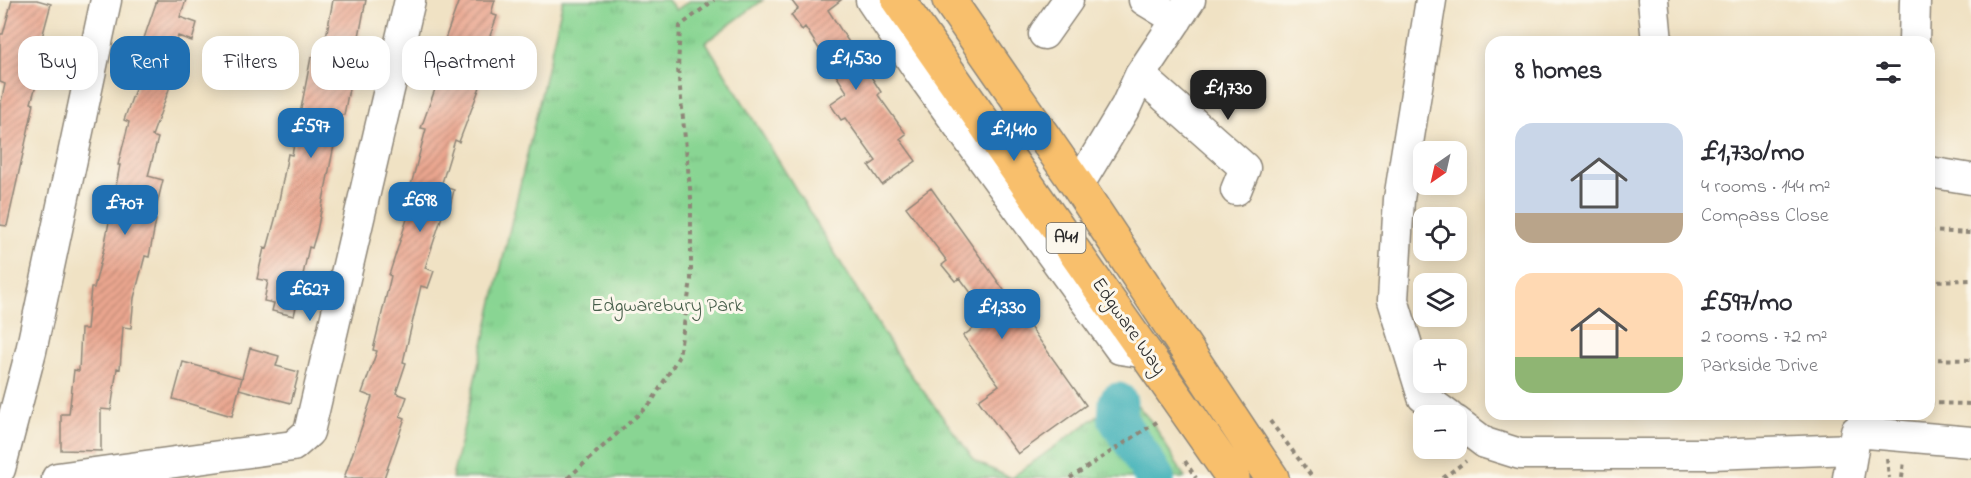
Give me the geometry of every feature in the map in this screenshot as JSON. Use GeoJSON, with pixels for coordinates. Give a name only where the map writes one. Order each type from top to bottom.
{"type":"FeatureCollection","features":[{"type":"Feature","properties":{"kind":"highway","name":"Edgware Way"},"geometry":{"type":"LineString","coordinates":[[898,0],[1134,351],[1233,478]]}},
{"type":"Feature","properties":{"kind":"highway","name":"Edgware Way"},"geometry":{"type":"LineString","coordinates":[[949,0],[1078,186],[1272,478]]}},
{"type":"Feature","properties":{"kind":"street"},"geometry":{"type":"LineString","coordinates":[[0,469],[31,351],[106,0]]}},
{"type":"Feature","properties":{"kind":"street"},"geometry":{"type":"LineString","coordinates":[[57,478],[293,446],[309,432],[410,0]]}},
{"type":"Feature","properties":{"kind":"street","name":"Edgware Way"},"geometry":{"type":"LineString","coordinates":[[871,0],[919,71],[1134,351]]}},
{"type":"Feature","properties":{"kind":"street"},"geometry":{"type":"LineString","coordinates":[[1044,34],[1068,0]]}},
{"type":"Feature","properties":{"kind":"street"},"geometry":{"type":"LineString","coordinates":[[1078,186],[1126,106],[1140,75],[1184,10],[1143,0]]}},
{"type":"Feature","properties":{"kind":"street"},"geometry":{"type":"LineString","coordinates":[[1431,0],[1399,199],[1393,300],[1423,397],[1434,405]]}},
{"type":"Feature","properties":{"kind":"street"},"geometry":{"type":"LineString","coordinates":[[1653,0],[1656,36]]}},
{"type":"Feature","properties":{"kind":"street"},"geometry":{"type":"LineString","coordinates":[[1914,36],[1915,0]]}},
{"type":"Feature","properties":{"kind":"street"},"geometry":{"type":"LineString","coordinates":[[1140,75],[1245,168],[1236,190]]}},
{"type":"Feature","properties":{"kind":"street"},"geometry":{"type":"LineString","coordinates":[[1935,173],[1971,179]]}},
{"type":"Feature","properties":{"kind":"street"},"geometry":{"type":"LineString","coordinates":[[1467,429],[1485,442],[1520,454],[1712,466],[1856,431],[1882,436],[1971,442]]}},
{"type":"Feature","properties":{"kind":"street"},"geometry":{"type":"LineString","coordinates":[[1848,478],[1856,431]]}},
{"type":"Feature","properties":{"kind":"path"},"geometry":{"type":"LineString","coordinates":[[568,478],[651,403],[679,356],[692,280],[691,198],[678,69],[680,26],[714,0]]}},
{"type":"Feature","properties":{"kind":"path"},"geometry":{"type":"LineString","coordinates":[[1935,231],[1971,233]]}},
{"type":"Feature","properties":{"kind":"path"},"geometry":{"type":"LineString","coordinates":[[1935,281],[1971,280]]}},
{"type":"Feature","properties":{"kind":"path"},"geometry":{"type":"LineString","coordinates":[[1935,360],[1971,360]]}},
{"type":"Feature","properties":{"kind":"path"},"geometry":{"type":"LineString","coordinates":[[1935,403],[1971,404]]}},
{"type":"Feature","properties":{"kind":"path"},"geometry":{"type":"LineString","coordinates":[[1070,478],[1160,420]]}},
{"type":"Feature","properties":{"kind":"green space","name":"Edgwarebury Park"},"geometry":{"type":"Polygon","coordinates":[[[563,0],[668,0],[676,10],[691,0],[763,0],[706,42],[900,360],[976,462],[1011,478],[452,478],[563,0]]]}},
{"type":"Feature","properties":{"kind":"green space"},"geometry":{"type":"Polygon","coordinates":[[[1128,394],[1154,425],[1185,478],[1011,478],[1128,394]]]}},
{"type":"Feature","properties":{"kind":"building"},"geometry":{"type":"Polygon","coordinates":[[[12,0],[37,0],[51,4],[42,36],[18,36],[18,90],[35,90],[31,103],[34,104],[7,226],[0,225],[0,107],[5,84],[0,82],[0,34],[3,34],[12,0]]]}},
{"type":"Feature","properties":{"kind":"building"},"geometry":{"type":"Polygon","coordinates":[[[157,0],[186,0],[180,17],[197,23],[192,41],[190,36],[145,36],[157,0]]]}},
{"type":"Feature","properties":{"kind":"building"},"geometry":{"type":"Polygon","coordinates":[[[333,0],[366,0],[359,36],[326,36],[333,0]]]}},
{"type":"Feature","properties":{"kind":"building"},"geometry":{"type":"Polygon","coordinates":[[[459,0],[495,0],[491,14],[497,16],[490,36],[446,36],[459,0]]]}},
{"type":"Feature","properties":{"kind":"building"},"geometry":{"type":"Polygon","coordinates":[[[791,0],[841,0],[828,10],[881,92],[878,95],[906,134],[900,139],[916,161],[882,185],[869,166],[876,161],[845,118],[841,120],[830,104],[847,92],[805,27],[802,30],[791,15],[798,9],[791,0]]]}},
{"type":"Feature","properties":{"kind":"building"},"geometry":{"type":"Polygon","coordinates":[[[311,57],[311,90],[349,90],[344,115],[340,115],[317,231],[312,248],[309,247],[294,316],[272,311],[274,303],[264,301],[268,281],[257,279],[264,248],[267,249],[276,216],[288,154],[292,155],[311,57]]]}},
{"type":"Feature","properties":{"kind":"building"},"geometry":{"type":"Polygon","coordinates":[[[135,90],[169,90],[152,136],[158,138],[148,176],[163,180],[153,220],[156,220],[149,257],[145,256],[134,298],[131,328],[123,327],[120,369],[117,368],[111,410],[101,409],[101,451],[61,450],[61,414],[69,414],[74,370],[79,371],[81,329],[87,329],[91,288],[94,288],[104,248],[120,165],[118,165],[129,122],[124,120],[135,90]]]}},
{"type":"Feature","properties":{"kind":"building"},"geometry":{"type":"Polygon","coordinates":[[[435,90],[479,90],[459,142],[455,140],[441,186],[454,190],[450,206],[446,204],[425,268],[434,271],[428,288],[421,286],[403,362],[406,363],[396,393],[407,397],[400,416],[405,418],[384,478],[344,478],[372,397],[362,393],[377,351],[373,350],[391,276],[389,275],[408,216],[403,215],[426,129],[421,128],[435,90]]]}},
{"type":"Feature","properties":{"kind":"building"},"geometry":{"type":"Polygon","coordinates":[[[931,188],[1086,405],[1018,454],[978,400],[999,385],[963,336],[989,317],[960,278],[955,281],[942,265],[947,261],[906,207],[931,188]]]}},
{"type":"Feature","properties":{"kind":"building"},"geometry":{"type":"Polygon","coordinates":[[[250,348],[279,356],[276,366],[299,372],[291,403],[239,389],[250,348]]]}},
{"type":"Feature","properties":{"kind":"building"},"geometry":{"type":"Polygon","coordinates":[[[183,362],[242,378],[232,416],[173,399],[183,362]]]}},
{"type":"Feature","properties":{"kind":"waterway"},"geometry":{"type":"LineString","coordinates":[[1118,402],[1117,418],[1128,436]]}},
{"type":"Feature","properties":{"kind":"waterway"},"geometry":{"type":"LineString","coordinates":[[1132,441],[1155,478]]}}]}
